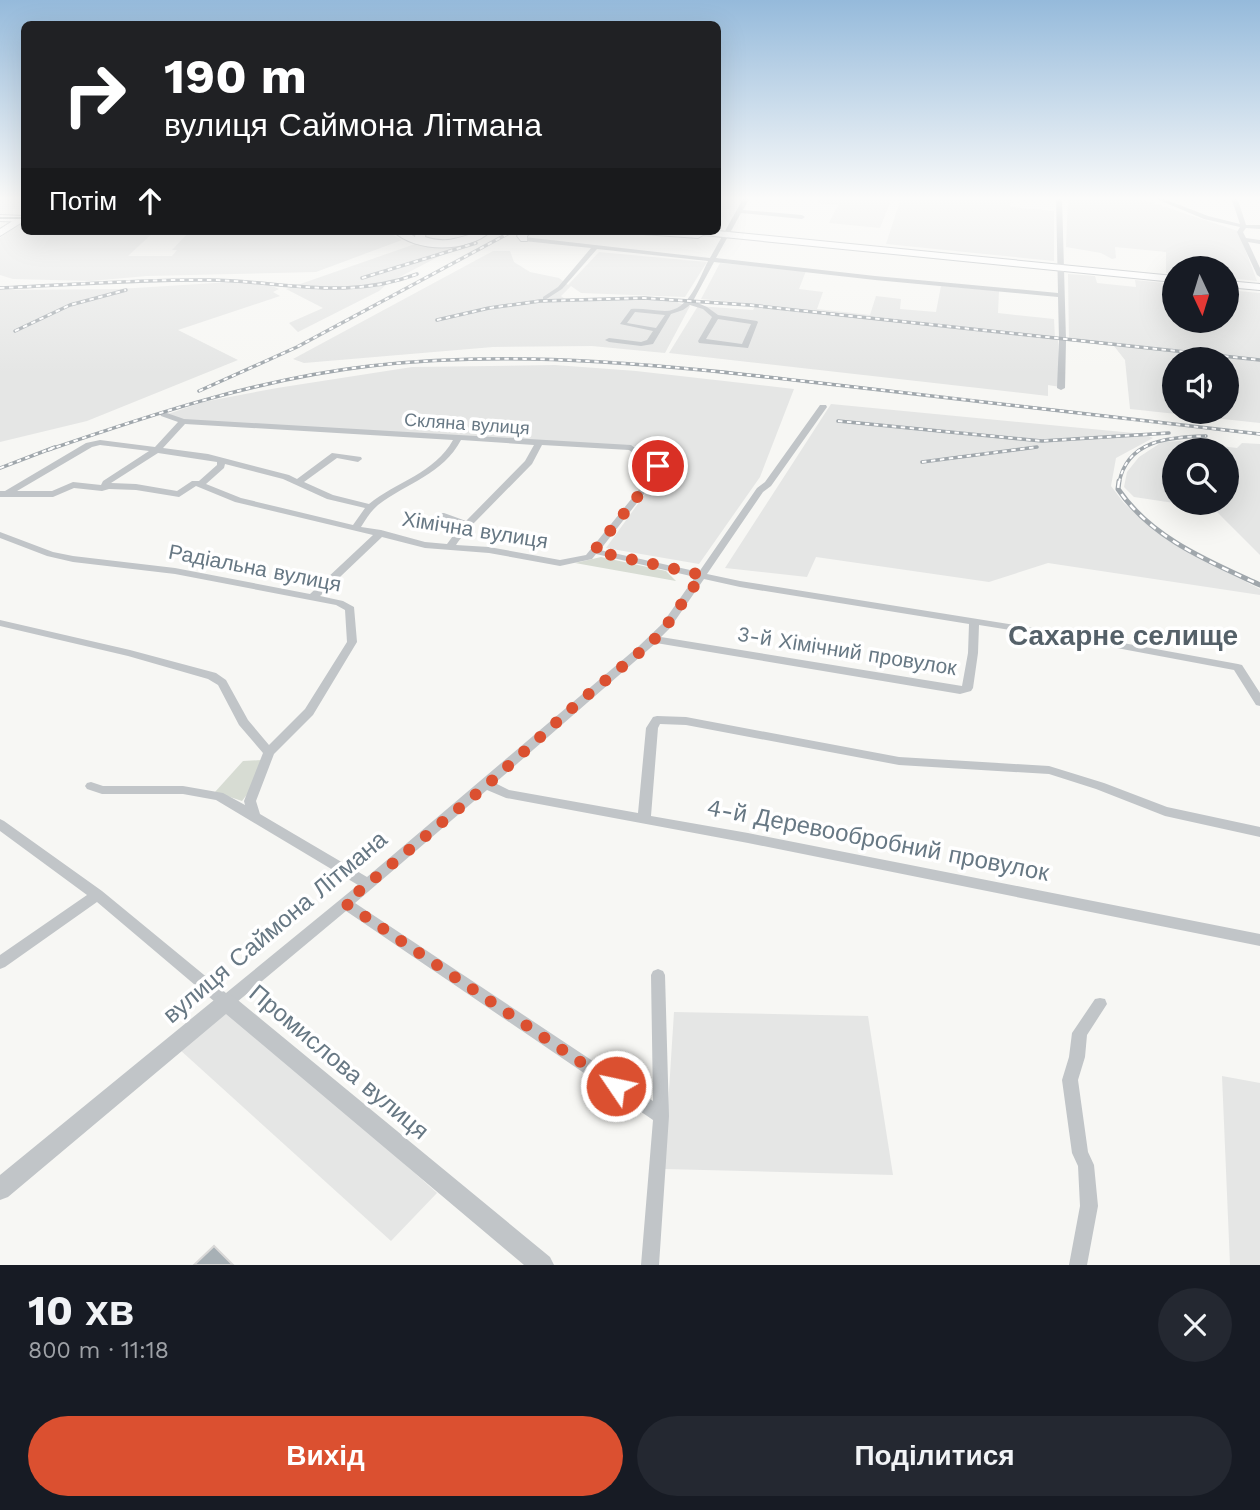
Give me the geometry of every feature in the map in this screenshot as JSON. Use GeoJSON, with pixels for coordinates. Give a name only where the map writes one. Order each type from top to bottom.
{"type":"FeatureCollection","features":[{"type":"Feature","properties":{"kind":"main road"},"geometry":{"type":"LineString","coordinates":[[937,256],[1162,278]]}},
{"type":"Feature","properties":{"kind":"main road"},"geometry":{"type":"LineString","coordinates":[[1239,285],[1260,287]]}},
{"type":"Feature","properties":{"kind":"street"},"geometry":{"type":"LineString","coordinates":[[545,298],[560,288],[588,256]]}},
{"type":"Feature","properties":{"kind":"street"},"geometry":{"type":"LineString","coordinates":[[675,256],[1062,295]]}},
{"type":"Feature","properties":{"kind":"street"},"geometry":{"type":"LineString","coordinates":[[659,330],[623,324],[633,310],[669,313],[692,303],[715,256]]}},
{"type":"Feature","properties":{"kind":"street"},"geometry":{"type":"LineString","coordinates":[[1059,256],[1063,338],[1061,388]]}},
{"type":"Feature","properties":{"kind":"street"},"geometry":{"type":"LineString","coordinates":[[1256,258],[1260,275]]}},
{"type":"Feature","properties":{"kind":"street"},"geometry":{"type":"LineString","coordinates":[[692,303],[716,317],[756,323],[745,346],[705,344],[702,341],[716,317]]}},
{"type":"Feature","properties":{"kind":"street"},"geometry":{"type":"LineString","coordinates":[[609,340],[650,342],[669,313]]}},
{"type":"Feature","properties":{"kind":"street"},"geometry":{"type":"LineString","coordinates":[[654,639],[823,407]]}},
{"type":"Feature","properties":{"kind":"street","name":"Скляна вулиця"},"geometry":{"type":"LineString","coordinates":[[164,414],[183,421],[631,448],[658,466],[658,471],[594,551]]}},
{"type":"Feature","properties":{"kind":"street"},"geometry":{"type":"LineString","coordinates":[[108,486],[106,484],[158,449],[183,421]]}},
{"type":"Feature","properties":{"kind":"street"},"geometry":{"type":"LineString","coordinates":[[356,527],[371,507],[447,455],[457,439]]}},
{"type":"Feature","properties":{"kind":"street"},"geometry":{"type":"LineString","coordinates":[[4,493],[96,442],[158,449],[221,461],[299,482],[330,497],[371,507]]}},
{"type":"Feature","properties":{"kind":"street"},"geometry":{"type":"LineString","coordinates":[[450,547],[458,534],[529,462],[538,444]]}},
{"type":"Feature","properties":{"kind":"street"},"geometry":{"type":"LineString","coordinates":[[299,482],[335,455],[358,459]]}},
{"type":"Feature","properties":{"kind":"street"},"geometry":{"type":"LineString","coordinates":[[4,493],[53,494],[73,485],[153,488],[179,494],[195,483],[201,484],[221,466],[221,461]]}},
{"type":"Feature","properties":{"kind":"street","name":"Хімічна вулиця"},"geometry":{"type":"LineString","coordinates":[[201,484],[238,500],[425,545],[489,550],[560,563],[589,557],[594,551]]}},
{"type":"Feature","properties":{"kind":"street"},"geometry":{"type":"LineString","coordinates":[[441,515],[469,525]]}},
{"type":"Feature","properties":{"kind":"street"},"geometry":{"type":"LineString","coordinates":[[312,598],[381,533]]}},
{"type":"Feature","properties":{"kind":"street","name":"Радіальна вулиця"},"geometry":{"type":"LineString","coordinates":[[0,535],[50,554],[73,559],[175,571],[339,603],[350,609],[352,642],[309,712],[269,752],[250,800],[254,817]]}},
{"type":"Feature","properties":{"kind":"street"},"geometry":{"type":"LineString","coordinates":[[594,551],[740,584],[1238,667],[1260,702]]}},
{"type":"Feature","properties":{"kind":"street","name":"3-й Хімічний провулок"},"geometry":{"type":"LineString","coordinates":[[654,639],[960,690],[967,688],[973,653],[974,621]]}},
{"type":"Feature","properties":{"kind":"street"},"geometry":{"type":"LineString","coordinates":[[0,623],[130,653],[212,676],[222,684],[243,722],[269,752]]}},
{"type":"Feature","properties":{"kind":"street","name":"вулиця Саймона Літмана"},"geometry":{"type":"LineString","coordinates":[[0,1189],[487,785],[654,639]]}},
{"type":"Feature","properties":{"kind":"street"},"geometry":{"type":"LineString","coordinates":[[644,819],[652,728],[657,720],[677,721],[900,761],[1049,770],[1165,811],[1260,832]]}},
{"type":"Feature","properties":{"kind":"street","name":"4-й Деревообробний провулок"},"geometry":{"type":"LineString","coordinates":[[487,785],[506,794],[1260,940]]}},
{"type":"Feature","properties":{"kind":"street"},"geometry":{"type":"LineString","coordinates":[[91,786],[103,790],[183,790],[219,796],[368,884]]}},
{"type":"Feature","properties":{"kind":"street","name":"Промислова вулиця"},"geometry":{"type":"LineString","coordinates":[[0,824],[97,895],[542,1265]]}},
{"type":"Feature","properties":{"kind":"street"},"geometry":{"type":"LineString","coordinates":[[0,963],[97,895]]}},
{"type":"Feature","properties":{"kind":"street"},"geometry":{"type":"LineString","coordinates":[[345,903],[661,1116]]}},
{"type":"Feature","properties":{"kind":"street"},"geometry":{"type":"LineString","coordinates":[[650,1265],[661,1116],[657,975]]}},
{"type":"Feature","properties":{"kind":"street"},"geometry":{"type":"LineString","coordinates":[[1078,1265],[1089,1206],[1086,1165],[1080,1153],[1069,1080],[1077,1057],[1080,1033],[1100,1004]]}},
{"type":"Feature","properties":{"kind":"shaded area"},"geometry":{"type":"Polygon","coordinates":[[[0,256],[359,256],[316,272],[147,276],[91,281],[13,279],[0,275],[0,256]]]}},
{"type":"Feature","properties":{"kind":"shaded area"},"geometry":{"type":"Polygon","coordinates":[[[381,256],[440,256],[388,283],[379,291],[298,332],[289,323],[323,308],[286,289],[381,256]]]}},
{"type":"Feature","properties":{"kind":"shaded area"},"geometry":{"type":"Polygon","coordinates":[[[484,256],[512,256],[514,262],[530,272],[559,278],[568,285],[595,256],[643,256],[707,262],[685,297],[581,293],[571,286],[561,296],[565,299],[679,300],[678,303],[690,306],[665,353],[592,346],[493,347],[304,363],[293,359],[484,256]]]}},
{"type":"Feature","properties":{"kind":"shaded area"},"geometry":{"type":"Polygon","coordinates":[[[1005,256],[1054,256],[1054,261],[1005,256]]]}},
{"type":"Feature","properties":{"kind":"shaded area"},"geometry":{"type":"Polygon","coordinates":[[[1239,256],[1248,256],[1257,281],[1239,279],[1239,256]]]}},
{"type":"Feature","properties":{"kind":"shaded area"},"geometry":{"type":"Polygon","coordinates":[[[720,263],[806,271],[799,289],[823,292],[817,309],[870,315],[876,296],[901,299],[900,309],[936,312],[941,286],[999,291],[998,313],[1054,319],[1055,339],[1058,340],[1060,387],[1048,385],[1048,396],[669,353],[698,306],[753,310],[755,307],[763,308],[764,305],[701,299],[720,263]]]}},
{"type":"Feature","properties":{"kind":"shaded area"},"geometry":{"type":"Polygon","coordinates":[[[1068,274],[1095,276],[1097,283],[1136,287],[1135,280],[1162,283],[1162,333],[1239,333],[1239,291],[1260,293],[1260,423],[1239,421],[1239,347],[1162,347],[1162,412],[1130,409],[1125,360],[1114,346],[1069,341],[1068,274]]]}},
{"type":"Feature","properties":{"kind":"shaded area"},"geometry":{"type":"Polygon","coordinates":[[[231,282],[265,283],[279,289],[273,292],[280,296],[178,330],[238,360],[87,421],[0,442],[0,290],[119,289],[231,282]]]}},
{"type":"Feature","properties":{"kind":"shaded area"},"geometry":{"type":"Polygon","coordinates":[[[555,365],[636,371],[794,389],[760,477],[699,564],[606,548],[666,465],[634,446],[187,421],[168,414],[203,402],[412,367],[555,365]]]}},
{"type":"Feature","properties":{"kind":"shaded area"},"geometry":{"type":"Polygon","coordinates":[[[831,404],[1144,434],[1153,438],[1116,458],[1111,486],[1124,503],[1148,525],[1186,551],[1260,589],[1260,595],[1048,563],[989,582],[816,557],[807,577],[725,568],[831,404]]]}},
{"type":"Feature","properties":{"kind":"shaded area"},"geometry":{"type":"Polygon","coordinates":[[[1162,442],[1162,501],[1134,497],[1124,487],[1127,472],[1139,457],[1162,442]]]}},
{"type":"Feature","properties":{"kind":"shaded area"},"geometry":{"type":"Polygon","coordinates":[[[1242,443],[1260,444],[1260,555],[1220,515],[1239,515],[1239,446],[1242,443]]]}},
{"type":"Feature","properties":{"kind":"shaded area"},"geometry":{"type":"Polygon","coordinates":[[[601,557],[666,571],[676,581],[575,563],[601,557]]]}},
{"type":"Feature","properties":{"kind":"shaded area"},"geometry":{"type":"Polygon","coordinates":[[[261,760],[249,792],[242,801],[215,792],[243,761],[261,760]]]}},
{"type":"Feature","properties":{"kind":"shaded area"},"geometry":{"type":"Polygon","coordinates":[[[228,1006],[437,1193],[391,1241],[179,1049],[228,1006]]]}},
{"type":"Feature","properties":{"kind":"shaded area"},"geometry":{"type":"Polygon","coordinates":[[[674,1012],[868,1016],[893,1175],[664,1169],[674,1012]]]}},
{"type":"Feature","properties":{"kind":"shaded area"},"geometry":{"type":"Polygon","coordinates":[[[1222,1076],[1260,1083],[1260,1265],[1230,1265],[1222,1076]]]}},
{"type":"Feature","properties":{"kind":"building"},"geometry":{"type":"Polygon","coordinates":[[[214,1246],[233,1265],[194,1265],[214,1246]]]}},
{"type":"Feature","properties":{"kind":"railway"},"geometry":{"type":"LineString","coordinates":[[362,278],[434,256]]}},
{"type":"Feature","properties":{"kind":"railway"},"geometry":{"type":"LineString","coordinates":[[199,391],[297,347],[466,256]]}},
{"type":"Feature","properties":{"kind":"railway"},"geometry":{"type":"LineString","coordinates":[[0,288],[184,280],[340,288],[391,282],[417,274]]}},
{"type":"Feature","properties":{"kind":"railway"},"geometry":{"type":"LineString","coordinates":[[15,331],[70,305],[126,290]]}},
{"type":"Feature","properties":{"kind":"railway"},"geometry":{"type":"LineString","coordinates":[[437,320],[489,308],[540,301],[644,298],[749,305],[1260,360]]}},
{"type":"Feature","properties":{"kind":"railway"},"geometry":{"type":"LineString","coordinates":[[48,450],[207,399],[288,380],[370,366],[487,359],[545,359],[662,366],[1260,434]]}},
{"type":"Feature","properties":{"kind":"railway"},"geometry":{"type":"LineString","coordinates":[[838,421],[1042,441],[1169,433]]}},
{"type":"Feature","properties":{"kind":"railway"},"geometry":{"type":"LineString","coordinates":[[1119,483],[1124,469],[1140,449],[1164,440],[1206,436]]}},
{"type":"Feature","properties":{"kind":"railway"},"geometry":{"type":"LineString","coordinates":[[0,468],[55,447]]}},
{"type":"Feature","properties":{"kind":"railway"},"geometry":{"type":"LineString","coordinates":[[922,462],[1037,447]]}},
{"type":"Feature","properties":{"kind":"railway"},"geometry":{"type":"LineString","coordinates":[[1119,481],[1118,489],[1131,506],[1164,535],[1201,557],[1260,585]]}},
{"type":"Feature","properties":{"kind":"district","name":"Сахарне селище"},"geometry":{"type":"Point","coordinates":[1123,635]}},
{"type":"Feature","properties":{"kind":"route"},"geometry":{"type":"LineString","coordinates":[[616,1086],[345,903],[487,785],[579,702],[651,643],[666,626],[702,575],[594,551],[658,471],[658,466]]}}]}
